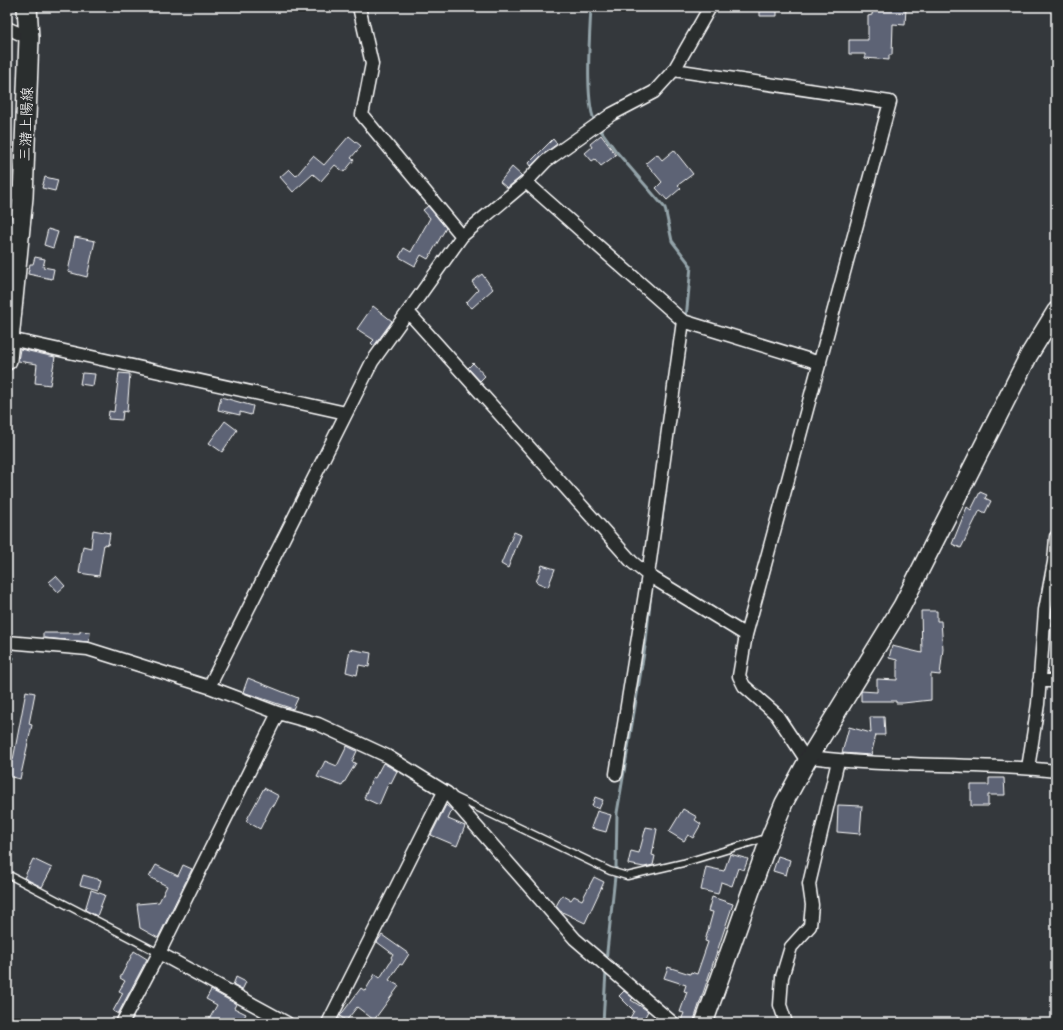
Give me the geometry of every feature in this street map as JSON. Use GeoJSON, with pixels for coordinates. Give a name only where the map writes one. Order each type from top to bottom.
{"type":"FeatureCollection","features":[{"type":"Feature","properties":{"kind":"main road","name":"三潴上陽線"},"geometry":{"type":"LineString","coordinates":[[7,360],[10,339],[15,195],[29,38],[27,7]]}},
{"type":"Feature","properties":{"kind":"street"},"geometry":{"type":"LineString","coordinates":[[358,7],[372,64],[362,115],[462,236]]}},
{"type":"Feature","properties":{"kind":"street"},"geometry":{"type":"LineString","coordinates":[[208,687],[372,362],[409,313],[462,236],[526,182],[546,161],[612,114],[654,92],[674,70],[710,7]]}},
{"type":"Feature","properties":{"kind":"street"},"geometry":{"type":"LineString","coordinates":[[7,28],[29,38]]}},
{"type":"Feature","properties":{"kind":"street"},"geometry":{"type":"LineString","coordinates":[[674,70],[890,102],[746,635],[739,676],[744,686],[776,714],[809,759],[1028,768],[1056,771]]}},
{"type":"Feature","properties":{"kind":"street"},"geometry":{"type":"LineString","coordinates":[[526,182],[683,321],[820,363]]}},
{"type":"Feature","properties":{"kind":"street"},"geometry":{"type":"LineString","coordinates":[[704,1023],[770,837],[784,803],[902,606],[1029,355],[1056,311]]}},
{"type":"Feature","properties":{"kind":"street"},"geometry":{"type":"LineString","coordinates":[[409,313],[632,562],[648,575],[746,635]]}},
{"type":"Feature","properties":{"kind":"street"},"geometry":{"type":"LineString","coordinates":[[616,774],[648,575],[683,321]]}},
{"type":"Feature","properties":{"kind":"street"},"geometry":{"type":"LineString","coordinates":[[10,339],[346,413]]}},
{"type":"Feature","properties":{"kind":"street"},"geometry":{"type":"LineString","coordinates":[[1028,768],[1038,704],[1045,610],[1054,562],[1056,537]]}},
{"type":"Feature","properties":{"kind":"street"},"geometry":{"type":"LineString","coordinates":[[7,642],[88,649],[208,687],[278,713],[318,724],[387,756],[445,792],[575,939],[673,1023]]}},
{"type":"Feature","properties":{"kind":"street"},"geometry":{"type":"LineString","coordinates":[[1039,681],[1056,681]]}},
{"type":"Feature","properties":{"kind":"street"},"geometry":{"type":"LineString","coordinates":[[122,1023],[159,953],[278,713]]}},
{"type":"Feature","properties":{"kind":"street"},"geometry":{"type":"LineString","coordinates":[[786,1023],[780,1005],[782,977],[791,947],[810,926],[812,905],[809,884],[838,761]]}},
{"type":"Feature","properties":{"kind":"street"},"geometry":{"type":"LineString","coordinates":[[328,1023],[445,792]]}},
{"type":"Feature","properties":{"kind":"street"},"geometry":{"type":"LineString","coordinates":[[159,953],[287,1023]]}},
{"type":"Feature","properties":{"kind":"lane"},"geometry":{"type":"LineString","coordinates":[[445,792],[474,804],[610,871],[627,876],[683,863],[770,837]]}},
{"type":"Feature","properties":{"kind":"lane"},"geometry":{"type":"LineString","coordinates":[[7,874],[159,953]]}},
{"type":"Feature","properties":{"kind":"building"},"geometry":{"type":"Polygon","coordinates":[[[760,7],[777,7],[777,16],[760,16],[760,7]]]}},
{"type":"Feature","properties":{"kind":"building"},"geometry":{"type":"Polygon","coordinates":[[[873,7],[906,8],[905,25],[893,24],[892,55],[889,55],[889,60],[865,58],[865,54],[849,54],[849,40],[868,40],[868,16],[872,15],[873,7]]]}},
{"type":"Feature","properties":{"kind":"building"},"geometry":{"type":"Polygon","coordinates":[[[601,135],[616,155],[601,166],[595,159],[592,161],[585,153],[592,147],[590,144],[601,135]]]}},
{"type":"Feature","properties":{"kind":"building"},"geometry":{"type":"Polygon","coordinates":[[[349,136],[361,146],[351,158],[354,160],[344,172],[335,165],[321,181],[313,174],[293,192],[280,177],[289,169],[296,176],[313,156],[324,165],[349,136]]]}},
{"type":"Feature","properties":{"kind":"building"},"geometry":{"type":"Polygon","coordinates":[[[553,139],[557,144],[542,155],[531,166],[529,163],[553,139]]]}},
{"type":"Feature","properties":{"kind":"building"},"geometry":{"type":"Polygon","coordinates":[[[674,150],[693,174],[678,185],[681,188],[667,200],[656,188],[662,182],[646,163],[657,154],[662,160],[674,150]]]}},
{"type":"Feature","properties":{"kind":"building"},"geometry":{"type":"Polygon","coordinates":[[[512,167],[522,176],[507,188],[500,182],[512,167]]]}},
{"type":"Feature","properties":{"kind":"building"},"geometry":{"type":"Polygon","coordinates":[[[45,177],[58,180],[55,191],[42,188],[45,177]]]}},
{"type":"Feature","properties":{"kind":"building"},"geometry":{"type":"Polygon","coordinates":[[[428,206],[446,228],[428,259],[421,255],[415,266],[399,257],[404,248],[411,252],[430,218],[423,210],[428,206]]]}},
{"type":"Feature","properties":{"kind":"building"},"geometry":{"type":"Polygon","coordinates":[[[48,229],[58,232],[53,248],[44,245],[48,229]]]}},
{"type":"Feature","properties":{"kind":"building"},"geometry":{"type":"Polygon","coordinates":[[[75,237],[95,241],[87,277],[68,272],[75,237]]]}},
{"type":"Feature","properties":{"kind":"building"},"geometry":{"type":"Polygon","coordinates":[[[35,257],[45,259],[43,267],[54,269],[52,279],[28,274],[30,264],[33,264],[35,257]]]}},
{"type":"Feature","properties":{"kind":"building"},"geometry":{"type":"Polygon","coordinates":[[[482,274],[493,289],[472,308],[466,303],[478,290],[472,282],[482,274]]]}},
{"type":"Feature","properties":{"kind":"building"},"geometry":{"type":"Polygon","coordinates":[[[373,306],[392,321],[374,346],[371,343],[374,340],[357,329],[373,306]]]}},
{"type":"Feature","properties":{"kind":"building"},"geometry":{"type":"Polygon","coordinates":[[[20,349],[55,357],[50,385],[35,383],[37,364],[18,361],[20,349]]]}},
{"type":"Feature","properties":{"kind":"building"},"geometry":{"type":"Polygon","coordinates":[[[473,363],[485,376],[480,381],[468,368],[473,363]]]}},
{"type":"Feature","properties":{"kind":"building"},"geometry":{"type":"Polygon","coordinates":[[[82,373],[95,374],[93,386],[80,384],[82,373]]]}},
{"type":"Feature","properties":{"kind":"building"},"geometry":{"type":"Polygon","coordinates":[[[119,373],[130,374],[127,412],[123,411],[122,420],[108,419],[109,411],[114,412],[119,373]]]}},
{"type":"Feature","properties":{"kind":"building"},"geometry":{"type":"Polygon","coordinates":[[[221,397],[253,406],[251,415],[240,412],[240,415],[218,410],[221,397]]]}},
{"type":"Feature","properties":{"kind":"building"},"geometry":{"type":"Polygon","coordinates":[[[225,421],[237,430],[222,452],[209,443],[225,421]]]}},
{"type":"Feature","properties":{"kind":"building"},"geometry":{"type":"Polygon","coordinates":[[[980,492],[987,495],[985,498],[991,501],[985,513],[980,510],[961,548],[952,544],[967,507],[971,510],[980,492]]]}},
{"type":"Feature","properties":{"kind":"building"},"geometry":{"type":"Polygon","coordinates":[[[93,530],[110,533],[108,545],[104,544],[99,576],[79,573],[83,546],[91,548],[93,530]]]}},
{"type":"Feature","properties":{"kind":"building"},"geometry":{"type":"Polygon","coordinates":[[[514,532],[521,535],[508,568],[501,564],[514,532]]]}},
{"type":"Feature","properties":{"kind":"building"},"geometry":{"type":"Polygon","coordinates":[[[542,565],[555,569],[548,587],[536,582],[542,565]]]}},
{"type":"Feature","properties":{"kind":"building"},"geometry":{"type":"Polygon","coordinates":[[[56,576],[65,586],[58,592],[49,582],[56,576]]]}},
{"type":"Feature","properties":{"kind":"building"},"geometry":{"type":"Polygon","coordinates":[[[921,611],[937,611],[937,621],[941,621],[943,649],[940,675],[931,674],[931,700],[903,703],[896,703],[896,701],[861,701],[861,691],[877,692],[877,679],[897,680],[897,660],[889,658],[892,646],[922,653],[921,611]]]}},
{"type":"Feature","properties":{"kind":"building"},"geometry":{"type":"Polygon","coordinates":[[[80,631],[90,632],[89,642],[43,638],[43,633],[80,633],[80,631]]]}},
{"type":"Feature","properties":{"kind":"building"},"geometry":{"type":"Polygon","coordinates":[[[350,649],[371,653],[369,667],[359,665],[357,675],[346,672],[350,649]]]}},
{"type":"Feature","properties":{"kind":"building"},"geometry":{"type":"Polygon","coordinates":[[[248,678],[298,698],[293,709],[243,692],[248,678]]]}},
{"type":"Feature","properties":{"kind":"building"},"geometry":{"type":"Polygon","coordinates":[[[26,691],[35,693],[29,724],[32,725],[20,779],[7,776],[7,773],[10,759],[13,760],[26,691]]]}},
{"type":"Feature","properties":{"kind":"building"},"geometry":{"type":"Polygon","coordinates":[[[870,717],[884,717],[885,735],[876,735],[871,755],[842,753],[849,727],[871,733],[870,717]]]}},
{"type":"Feature","properties":{"kind":"building"},"geometry":{"type":"Polygon","coordinates":[[[347,746],[357,751],[352,762],[356,763],[342,786],[317,777],[325,761],[337,766],[347,746]]]}},
{"type":"Feature","properties":{"kind":"building"},"geometry":{"type":"Polygon","coordinates":[[[383,763],[397,771],[391,783],[389,782],[379,805],[364,798],[373,777],[375,778],[383,763]]]}},
{"type":"Feature","properties":{"kind":"building"},"geometry":{"type":"Polygon","coordinates":[[[989,778],[1004,778],[1005,795],[988,795],[988,806],[971,806],[971,785],[989,785],[989,778]]]}},
{"type":"Feature","properties":{"kind":"building"},"geometry":{"type":"Polygon","coordinates":[[[264,788],[279,796],[274,806],[272,805],[260,829],[246,821],[264,788]]]}},
{"type":"Feature","properties":{"kind":"building"},"geometry":{"type":"Polygon","coordinates":[[[595,797],[603,800],[599,809],[592,806],[595,797]]]}},
{"type":"Feature","properties":{"kind":"building"},"geometry":{"type":"Polygon","coordinates":[[[446,805],[452,810],[448,819],[465,826],[457,846],[431,835],[446,805]]]}},
{"type":"Feature","properties":{"kind":"building"},"geometry":{"type":"Polygon","coordinates":[[[838,805],[862,806],[860,834],[837,832],[838,805]]]}},
{"type":"Feature","properties":{"kind":"building"},"geometry":{"type":"Polygon","coordinates":[[[683,809],[697,817],[695,820],[701,824],[693,838],[688,835],[684,841],[669,832],[683,809]]]}},
{"type":"Feature","properties":{"kind":"building"},"geometry":{"type":"Polygon","coordinates":[[[597,811],[611,815],[606,832],[591,828],[597,811]]]}},
{"type":"Feature","properties":{"kind":"building"},"geometry":{"type":"Polygon","coordinates":[[[646,827],[657,829],[652,855],[655,856],[653,865],[644,867],[628,864],[631,851],[639,853],[646,827]]]}},
{"type":"Feature","properties":{"kind":"building"},"geometry":{"type":"Polygon","coordinates":[[[730,854],[748,859],[744,870],[738,868],[732,886],[721,882],[718,894],[701,890],[706,867],[724,871],[730,854]]]}},
{"type":"Feature","properties":{"kind":"building"},"geometry":{"type":"Polygon","coordinates":[[[778,856],[790,860],[786,875],[773,871],[778,856]]]}},
{"type":"Feature","properties":{"kind":"building"},"geometry":{"type":"Polygon","coordinates":[[[33,859],[52,868],[42,887],[24,878],[33,859]]]}},
{"type":"Feature","properties":{"kind":"building"},"geometry":{"type":"Polygon","coordinates":[[[156,865],[178,876],[183,865],[192,869],[158,938],[140,928],[137,904],[159,902],[167,886],[149,877],[156,865]]]}},
{"type":"Feature","properties":{"kind":"building"},"geometry":{"type":"Polygon","coordinates":[[[83,875],[101,880],[98,890],[80,885],[83,875]]]}},
{"type":"Feature","properties":{"kind":"building"},"geometry":{"type":"Polygon","coordinates":[[[594,877],[604,882],[585,923],[560,911],[556,906],[562,895],[571,900],[574,896],[582,900],[594,877]]]}},
{"type":"Feature","properties":{"kind":"building"},"geometry":{"type":"Polygon","coordinates":[[[91,890],[105,895],[97,916],[85,910],[91,890]]]}},
{"type":"Feature","properties":{"kind":"building"},"geometry":{"type":"Polygon","coordinates":[[[712,897],[733,904],[693,1023],[680,1023],[684,1013],[680,1012],[687,992],[684,991],[686,985],[664,978],[668,967],[690,974],[691,972],[697,974],[708,942],[705,941],[713,912],[708,911],[712,897]]]}},
{"type":"Feature","properties":{"kind":"building"},"geometry":{"type":"Polygon","coordinates":[[[382,935],[409,954],[389,980],[399,986],[374,1020],[357,1007],[346,1021],[340,1016],[361,988],[365,991],[375,974],[380,978],[392,959],[391,957],[393,954],[377,942],[382,935]]]}},
{"type":"Feature","properties":{"kind":"building"},"geometry":{"type":"Polygon","coordinates":[[[134,951],[147,959],[118,1014],[113,1011],[123,993],[119,991],[125,981],[120,978],[134,951]]]}},
{"type":"Feature","properties":{"kind":"building"},"geometry":{"type":"Polygon","coordinates":[[[236,977],[246,982],[242,990],[233,985],[236,977]]]}},
{"type":"Feature","properties":{"kind":"building"},"geometry":{"type":"Polygon","coordinates":[[[211,990],[236,1004],[234,1008],[246,1014],[241,1023],[207,1023],[217,1005],[206,999],[211,990]]]}},
{"type":"Feature","properties":{"kind":"building"},"geometry":{"type":"Polygon","coordinates":[[[624,991],[633,998],[631,1000],[648,1011],[642,1023],[627,1023],[634,1011],[619,996],[624,991]]]}},
{"type":"Feature","properties":{"kind":"waterway"},"geometry":{"type":"LineString","coordinates":[[591,7],[589,85],[592,114],[596,123]]}},
{"type":"Feature","properties":{"kind":"waterway"},"geometry":{"type":"LineString","coordinates":[[599,128],[615,150],[665,208],[672,241],[691,266],[686,319]]}},
{"type":"Feature","properties":{"kind":"waterway"},"geometry":{"type":"LineString","coordinates":[[661,525],[666,491]]}},
{"type":"Feature","properties":{"kind":"waterway"},"geometry":{"type":"LineString","coordinates":[[606,961],[616,867],[617,813],[646,641],[651,592]]}},
{"type":"Feature","properties":{"kind":"waterway"},"geometry":{"type":"LineString","coordinates":[[7,669],[13,658]]}},
{"type":"Feature","properties":{"kind":"waterway"},"geometry":{"type":"LineString","coordinates":[[603,1023],[606,971]]}}]}
